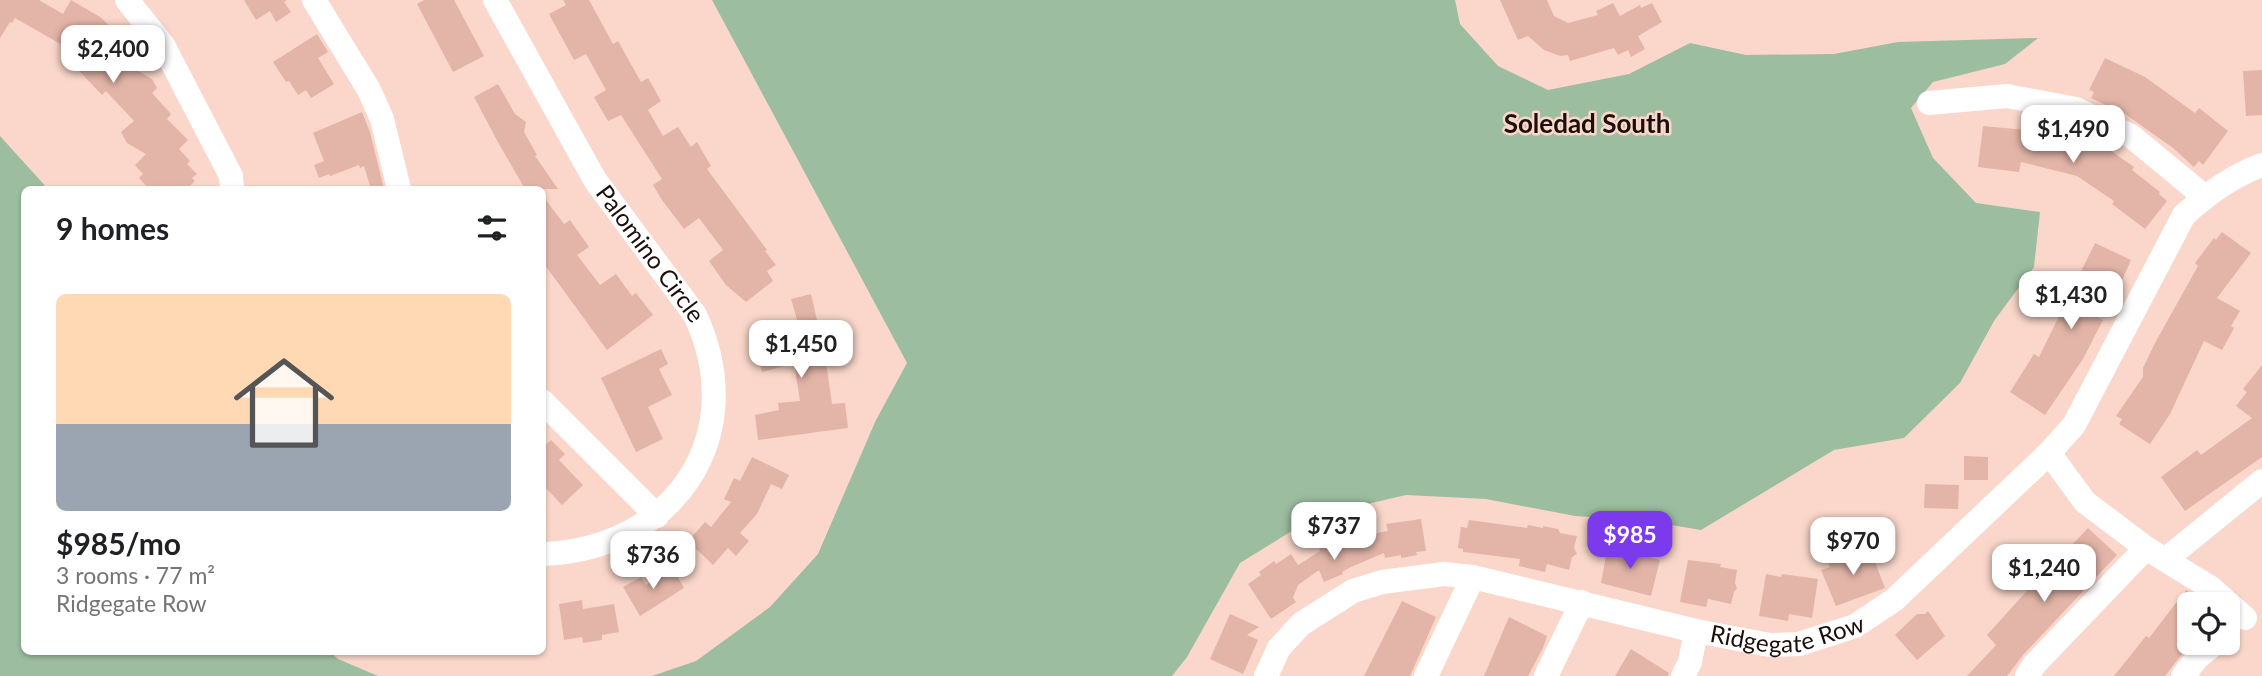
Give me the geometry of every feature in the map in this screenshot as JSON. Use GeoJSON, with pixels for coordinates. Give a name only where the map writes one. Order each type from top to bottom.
{"type":"FeatureCollection","features":[{"type":"Feature","properties":{"kind":"street"},"geometry":{"type":"LineString","coordinates":[[127,0],[163,45],[231,176],[232,186]]}},
{"type":"Feature","properties":{"kind":"street"},"geometry":{"type":"LineString","coordinates":[[314,0],[369,90],[382,119],[398,186]]}},
{"type":"Feature","properties":{"kind":"street","name":"Palomino Circle"},"geometry":{"type":"LineString","coordinates":[[495,0],[595,180],[695,315],[707,343],[715,392],[709,432],[695,469],[678,494],[657,516],[621,538],[601,545],[581,551],[546,554]]}},
{"type":"Feature","properties":{"kind":"street"},"geometry":{"type":"LineString","coordinates":[[1928,103],[2007,96],[2076,109],[2131,136],[2205,197]]}},
{"type":"Feature","properties":{"kind":"street","name":"Ridgegate Row"},"geometry":{"type":"LineString","coordinates":[[1266,676],[1279,648],[1301,624],[1353,591],[1382,582],[1444,574],[1473,577],[1696,631],[1770,645],[1799,644],[1855,626],[1894,600],[2049,453],[2074,425],[2185,215],[2205,197],[2244,171],[2262,164]]}},
{"type":"Feature","properties":{"kind":"street"},"geometry":{"type":"LineString","coordinates":[[546,405],[657,516]]}},
{"type":"Feature","properties":{"kind":"street"},"geometry":{"type":"LineString","coordinates":[[2049,453],[2085,502],[2211,588],[2245,621]]}},
{"type":"Feature","properties":{"kind":"street"},"geometry":{"type":"LineString","coordinates":[[2027,676],[2034,665],[2156,553],[2262,481]]}},
{"type":"Feature","properties":{"kind":"street"},"geometry":{"type":"LineString","coordinates":[[1426,676],[1473,577]]}},
{"type":"Feature","properties":{"kind":"street"},"geometry":{"type":"LineString","coordinates":[[1546,676],[1582,602]]}},
{"type":"Feature","properties":{"kind":"street"},"geometry":{"type":"LineString","coordinates":[[1683,676],[1690,662],[1696,631]]}},
{"type":"Feature","properties":{"kind":"street"},"geometry":{"type":"LineString","coordinates":[[2183,676],[2201,655]]}},
{"type":"Feature","properties":{"kind":"green space"},"geometry":{"type":"Polygon","coordinates":[[[712,0],[1455,0],[1460,24],[1498,66],[1548,90],[1629,74],[1690,43],[1746,55],[1834,54],[1898,42],[2038,38],[2005,64],[1933,82],[1911,108],[1933,158],[1976,203],[2040,212],[2034,267],[1994,321],[1960,383],[1904,438],[1834,450],[1701,530],[1641,520],[1575,516],[1486,499],[1406,495],[1316,516],[1240,563],[1187,657],[1172,676],[652,676],[696,661],[770,607],[818,554],[876,420],[907,363],[712,0]]]}},
{"type":"Feature","properties":{"kind":"green space"},"geometry":{"type":"Polygon","coordinates":[[[0,136],[45,186],[21,186],[21,655],[334,655],[378,676],[0,676],[0,136]]]}},
{"type":"Feature","properties":{"kind":"building"},"geometry":{"type":"Polygon","coordinates":[[[0,0],[39,0],[63,14],[71,0],[100,17],[124,39],[118,45],[137,61],[131,67],[152,79],[157,88],[152,93],[171,114],[167,119],[188,140],[179,149],[190,161],[187,164],[197,174],[192,178],[195,181],[190,186],[146,186],[139,178],[143,174],[135,165],[146,154],[127,143],[121,132],[134,121],[106,91],[102,95],[65,56],[71,50],[15,18],[0,38],[0,0]]]}},
{"type":"Feature","properties":{"kind":"building"},"geometry":{"type":"Polygon","coordinates":[[[244,0],[287,0],[284,2],[291,12],[276,22],[270,11],[256,20],[244,0]]]}},
{"type":"Feature","properties":{"kind":"building"},"geometry":{"type":"Polygon","coordinates":[[[424,0],[454,0],[484,56],[453,72],[417,4],[424,0]]]}},
{"type":"Feature","properties":{"kind":"building"},"geometry":{"type":"Polygon","coordinates":[[[563,0],[589,0],[613,44],[618,41],[641,82],[648,78],[661,101],[648,110],[663,136],[678,127],[691,147],[697,142],[711,166],[707,169],[767,250],[765,251],[776,265],[767,271],[773,281],[746,302],[726,285],[709,261],[723,250],[699,218],[684,229],[662,200],[653,185],[662,179],[621,115],[608,121],[594,97],[606,90],[586,54],[574,60],[549,14],[566,5],[563,0]]]}},
{"type":"Feature","properties":{"kind":"building"},"geometry":{"type":"Polygon","coordinates":[[[1500,0],[1547,0],[1554,16],[1568,23],[1598,15],[1596,11],[1613,3],[1620,16],[1640,5],[1641,8],[1652,3],[1662,22],[1638,36],[1645,49],[1631,57],[1628,50],[1618,55],[1614,48],[1570,61],[1568,55],[1560,56],[1544,50],[1528,36],[1518,40],[1500,0]]]}},
{"type":"Feature","properties":{"kind":"building"},"geometry":{"type":"Polygon","coordinates":[[[317,34],[328,52],[318,58],[334,84],[311,98],[306,90],[298,95],[273,62],[317,34]]]}},
{"type":"Feature","properties":{"kind":"building"},"geometry":{"type":"Polygon","coordinates":[[[2105,58],[2145,77],[2195,113],[2199,108],[2228,131],[2203,165],[2199,161],[2194,167],[2173,148],[2125,114],[2091,98],[2094,92],[2089,90],[2105,58]]]}},
{"type":"Feature","properties":{"kind":"building"},"geometry":{"type":"Polygon","coordinates":[[[2262,70],[2262,115],[2246,116],[2243,71],[2262,70]]]}},
{"type":"Feature","properties":{"kind":"building"},"geometry":{"type":"Polygon","coordinates":[[[498,84],[515,114],[526,122],[524,132],[537,155],[535,156],[558,189],[523,186],[474,97],[498,84]]]}},
{"type":"Feature","properties":{"kind":"building"},"geometry":{"type":"Polygon","coordinates":[[[362,112],[370,132],[383,186],[370,186],[364,166],[360,168],[359,165],[319,178],[314,165],[324,161],[313,133],[362,112]]]}},
{"type":"Feature","properties":{"kind":"building"},"geometry":{"type":"Polygon","coordinates":[[[2039,124],[2090,136],[2134,167],[2132,170],[2167,201],[2145,229],[2112,204],[2114,201],[2077,176],[2021,162],[2019,172],[1978,167],[1983,126],[2037,131],[2039,124]]]}},
{"type":"Feature","properties":{"kind":"building"},"geometry":{"type":"Polygon","coordinates":[[[546,200],[564,224],[570,220],[589,247],[577,255],[600,285],[616,274],[632,296],[636,293],[653,315],[607,350],[546,266],[546,200]]]}},
{"type":"Feature","properties":{"kind":"building"},"geometry":{"type":"Polygon","coordinates":[[[2222,232],[2251,253],[2217,298],[2240,311],[2222,350],[2204,341],[2170,414],[2150,444],[2119,424],[2122,419],[2116,416],[2143,377],[2143,368],[2155,343],[2198,266],[2195,263],[2222,232]]]}},
{"type":"Feature","properties":{"kind":"building"},"geometry":{"type":"Polygon","coordinates":[[[2095,243],[2131,260],[2119,287],[2111,283],[2095,316],[2103,320],[2083,359],[2045,415],[2010,392],[2034,354],[2039,357],[2095,243]]]}},
{"type":"Feature","properties":{"kind":"building"},"geometry":{"type":"Polygon","coordinates":[[[811,294],[825,355],[832,404],[845,403],[848,428],[758,440],[755,415],[779,410],[778,403],[800,401],[794,363],[762,372],[754,343],[800,330],[791,299],[811,294]]]}},
{"type":"Feature","properties":{"kind":"building"},"geometry":{"type":"Polygon","coordinates":[[[661,349],[668,364],[659,369],[672,395],[648,407],[663,439],[636,452],[601,378],[661,349]]]}},
{"type":"Feature","properties":{"kind":"building"},"geometry":{"type":"Polygon","coordinates":[[[2262,365],[2262,457],[2185,511],[2161,477],[2197,450],[2201,455],[2252,418],[2236,406],[2247,392],[2243,389],[2262,365]]]}},
{"type":"Feature","properties":{"kind":"building"},"geometry":{"type":"Polygon","coordinates":[[[551,440],[565,454],[559,460],[583,485],[562,505],[546,488],[546,444],[551,440]]]}},
{"type":"Feature","properties":{"kind":"building"},"geometry":{"type":"Polygon","coordinates":[[[1964,456],[1988,457],[1988,480],[1964,480],[1964,456]]]}},
{"type":"Feature","properties":{"kind":"building"},"geometry":{"type":"Polygon","coordinates":[[[752,457],[789,475],[782,489],[771,484],[757,514],[740,533],[749,541],[736,556],[728,548],[713,565],[688,541],[705,522],[711,527],[731,502],[724,499],[734,478],[740,481],[752,457]]]}},
{"type":"Feature","properties":{"kind":"building"},"geometry":{"type":"Polygon","coordinates":[[[1925,484],[1959,485],[1958,509],[1924,508],[1925,484]]]}},
{"type":"Feature","properties":{"kind":"building"},"geometry":{"type":"Polygon","coordinates":[[[1421,519],[1426,551],[1401,558],[1401,555],[1385,558],[1384,553],[1324,582],[1319,570],[1298,585],[1293,598],[1296,602],[1271,619],[1248,584],[1274,561],[1276,564],[1291,554],[1298,565],[1320,551],[1318,545],[1355,528],[1358,536],[1388,531],[1386,524],[1421,519]]]}},
{"type":"Feature","properties":{"kind":"building"},"geometry":{"type":"Polygon","coordinates":[[[1469,520],[1527,528],[1528,525],[1558,529],[1560,533],[1577,536],[1574,548],[1577,554],[1572,557],[1569,570],[1547,564],[1545,572],[1519,566],[1520,559],[1463,552],[1463,549],[1458,548],[1461,527],[1467,528],[1469,520]]]}},
{"type":"Feature","properties":{"kind":"building"},"geometry":{"type":"Polygon","coordinates":[[[2088,528],[2117,555],[2023,655],[2007,676],[1967,676],[1996,645],[1987,635],[2034,583],[2031,579],[2041,568],[2045,572],[2052,566],[2088,528]]]}},
{"type":"Feature","properties":{"kind":"building"},"geometry":{"type":"Polygon","coordinates":[[[1608,545],[1660,560],[1651,596],[1601,583],[1608,545]]]}},
{"type":"Feature","properties":{"kind":"building"},"geometry":{"type":"Polygon","coordinates":[[[1869,547],[1885,588],[1836,606],[1821,570],[1830,567],[1828,563],[1869,547]]]}},
{"type":"Feature","properties":{"kind":"building"},"geometry":{"type":"Polygon","coordinates":[[[1688,560],[1721,564],[1720,567],[1737,570],[1737,588],[1731,604],[1708,599],[1706,607],[1680,602],[1688,560]]]}},
{"type":"Feature","properties":{"kind":"building"},"geometry":{"type":"Polygon","coordinates":[[[673,569],[684,588],[640,616],[623,587],[641,577],[646,585],[673,569]]]}},
{"type":"Feature","properties":{"kind":"building"},"geometry":{"type":"Polygon","coordinates":[[[1766,574],[1818,579],[1812,618],[1789,614],[1788,621],[1759,616],[1766,574]]]}},
{"type":"Feature","properties":{"kind":"building"},"geometry":{"type":"Polygon","coordinates":[[[582,600],[583,609],[614,604],[619,632],[602,635],[602,640],[583,643],[582,637],[564,640],[559,604],[582,600]]]}},
{"type":"Feature","properties":{"kind":"building"},"geometry":{"type":"Polygon","coordinates":[[[1402,601],[1436,617],[1410,676],[1364,676],[1402,601]]]}},
{"type":"Feature","properties":{"kind":"building"},"geometry":{"type":"Polygon","coordinates":[[[2177,602],[2177,655],[2181,655],[2165,676],[2114,676],[2146,636],[2149,638],[2177,602]]]}},
{"type":"Feature","properties":{"kind":"building"},"geometry":{"type":"Polygon","coordinates":[[[1928,611],[1945,636],[1917,660],[1895,635],[1917,614],[1925,614],[1928,611]]]}},
{"type":"Feature","properties":{"kind":"building"},"geometry":{"type":"Polygon","coordinates":[[[1230,614],[1259,627],[1247,635],[1258,640],[1243,674],[1210,659],[1230,614]]]}},
{"type":"Feature","properties":{"kind":"building"},"geometry":{"type":"Polygon","coordinates":[[[1509,617],[1547,636],[1543,648],[1528,676],[1484,676],[1509,617]]]}},
{"type":"Feature","properties":{"kind":"building"},"geometry":{"type":"Polygon","coordinates":[[[1631,649],[1669,673],[1668,676],[1615,676],[1631,649]]]}},
{"type":"Feature","properties":{"kind":"district","name":"Soledad South"},"geometry":{"type":"Point","coordinates":[1587,124]}}]}
